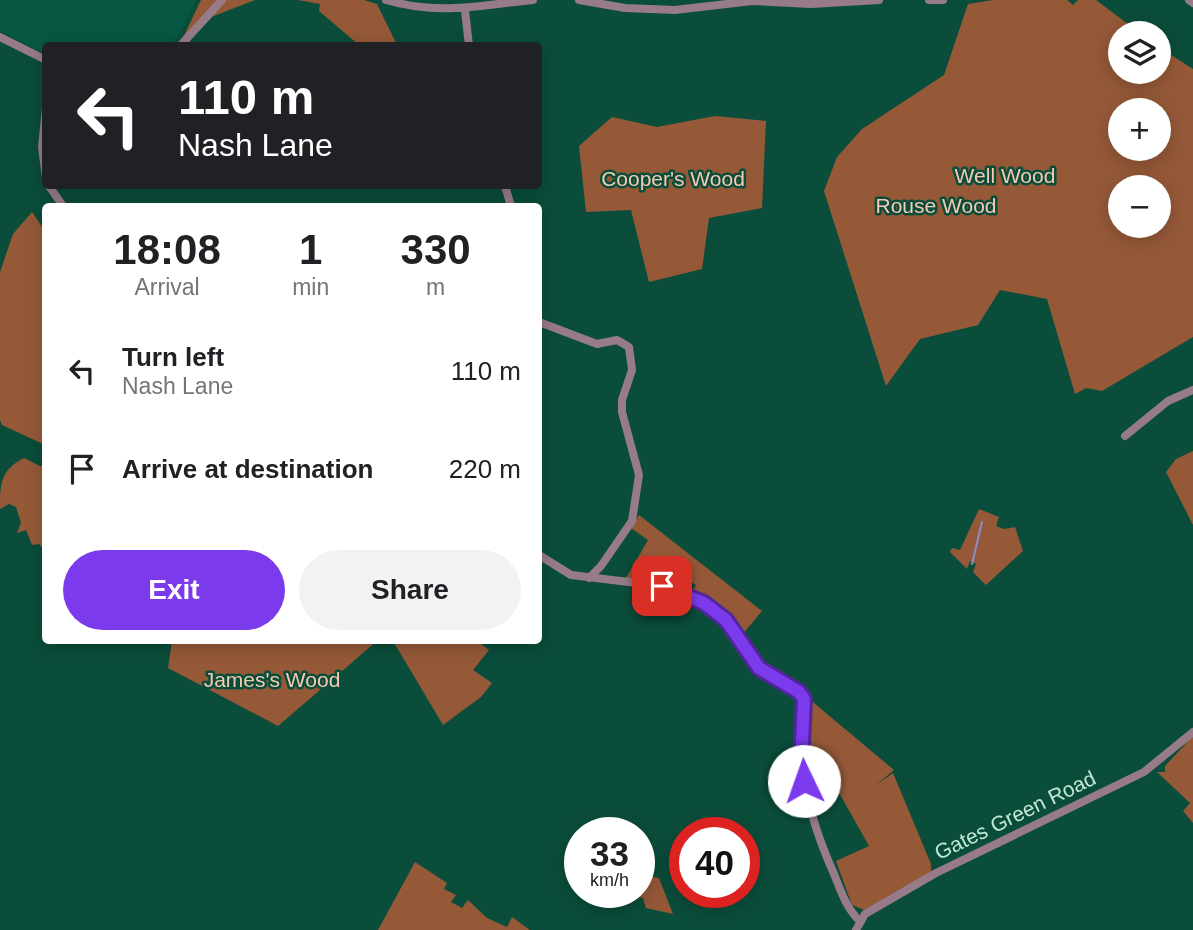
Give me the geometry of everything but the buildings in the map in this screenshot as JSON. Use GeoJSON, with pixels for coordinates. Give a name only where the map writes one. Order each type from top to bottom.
{"type":"FeatureCollection","features":[{"type":"Feature","properties":{"kind":"street"},"geometry":{"type":"LineString","coordinates":[[184,42],[222,0]]}},
{"type":"Feature","properties":{"kind":"street"},"geometry":{"type":"LineString","coordinates":[[386,0],[424,9],[465,10],[533,0]]}},
{"type":"Feature","properties":{"kind":"street"},"geometry":{"type":"LineString","coordinates":[[579,0],[630,9],[675,10],[748,1],[816,4],[879,0]]}},
{"type":"Feature","properties":{"kind":"street"},"geometry":{"type":"LineString","coordinates":[[929,0],[943,0]]}},
{"type":"Feature","properties":{"kind":"street"},"geometry":{"type":"LineString","coordinates":[[465,10],[469,42]]}},
{"type":"Feature","properties":{"kind":"street"},"geometry":{"type":"LineString","coordinates":[[0,37],[42,58]]}},
{"type":"Feature","properties":{"kind":"street"},"geometry":{"type":"LineString","coordinates":[[542,323],[597,344],[617,340],[629,347],[632,370],[622,400],[622,412],[638,468],[632,521],[601,566],[589,578]]}},
{"type":"Feature","properties":{"kind":"street"},"geometry":{"type":"LineString","coordinates":[[1125,436],[1168,401],[1193,390]]}},
{"type":"Feature","properties":{"kind":"street"},"geometry":{"type":"LineString","coordinates":[[542,557],[570,575],[662,586],[704,603],[726,620],[759,668],[799,692],[804,699],[801,766],[813,825],[848,906],[860,921]]}},
{"type":"Feature","properties":{"kind":"street"},"geometry":{"type":"LineString","coordinates":[[601,566],[608,580]]}},
{"type":"Feature","properties":{"kind":"street","name":"Gates Green Road"},"geometry":{"type":"LineString","coordinates":[[856,930],[860,921],[871,910],[988,845],[1144,772],[1193,732]]}},
{"type":"Feature","properties":{"kind":"shaded area"},"geometry":{"type":"Polygon","coordinates":[[[0,0],[196,0],[175,42],[42,42],[42,52],[0,31],[0,0]]]}},
{"type":"Feature","properties":{"kind":"green space"},"geometry":{"type":"Polygon","coordinates":[[[201,0],[255,0],[206,19],[181,42],[201,0]]]}},
{"type":"Feature","properties":{"kind":"green space"},"geometry":{"type":"Polygon","coordinates":[[[298,0],[364,0],[377,4],[396,42],[355,42],[319,11],[320,4],[298,0]]]}},
{"type":"Feature","properties":{"kind":"green space","name":"Well Wood"},"geometry":{"type":"Polygon","coordinates":[[[993,0],[1067,0],[1073,5],[1078,0],[1096,0],[1124,21],[1108,21],[1108,84],[1171,84],[1171,55],[1193,69],[1193,337],[1102,391],[1086,388],[1075,394],[1047,299],[1000,290],[978,325],[920,339],[886,386],[824,191],[837,157],[862,129],[944,75],[968,4],[993,0]]]}},
{"type":"Feature","properties":{"kind":"green space","name":"Cooper's Wood"},"geometry":{"type":"Polygon","coordinates":[[[715,116],[766,121],[762,208],[709,218],[702,269],[649,282],[631,210],[586,212],[579,146],[612,117],[657,127],[715,116]]]}},
{"type":"Feature","properties":{"kind":"green space"},"geometry":{"type":"Polygon","coordinates":[[[32,212],[42,227],[42,444],[2,425],[0,420],[0,272],[13,234],[32,212]]]}},
{"type":"Feature","properties":{"kind":"green space"},"geometry":{"type":"Polygon","coordinates":[[[1193,451],[1193,525],[1166,472],[1176,459],[1193,451]]]}},
{"type":"Feature","properties":{"kind":"green space"},"geometry":{"type":"Polygon","coordinates":[[[24,458],[42,466],[42,548],[39,544],[32,545],[26,530],[17,533],[21,523],[16,507],[9,504],[0,509],[3,479],[16,463],[24,458]]]}},
{"type":"Feature","properties":{"kind":"green space"},"geometry":{"type":"Polygon","coordinates":[[[979,509],[999,517],[996,526],[1004,529],[1015,527],[1023,551],[986,585],[973,572],[976,564],[970,561],[967,569],[950,552],[952,548],[960,550],[979,509]]]}},
{"type":"Feature","properties":{"kind":"green space"},"geometry":{"type":"Polygon","coordinates":[[[639,515],[762,611],[741,636],[719,609],[690,594],[696,585],[676,573],[669,584],[626,578],[648,540],[631,528],[639,515]]]}},
{"type":"Feature","properties":{"kind":"green space","name":"James's Wood"},"geometry":{"type":"Polygon","coordinates":[[[171,644],[374,644],[278,726],[168,668],[171,644]]]}},
{"type":"Feature","properties":{"kind":"green space"},"geometry":{"type":"Polygon","coordinates":[[[395,644],[481,644],[489,650],[473,670],[492,683],[481,697],[443,725],[395,644]]]}},
{"type":"Feature","properties":{"kind":"green space"},"geometry":{"type":"Polygon","coordinates":[[[808,698],[894,770],[876,785],[893,773],[931,864],[931,872],[864,910],[852,905],[836,861],[869,846],[833,782],[809,789],[805,765],[808,698]]]}},
{"type":"Feature","properties":{"kind":"green space"},"geometry":{"type":"Polygon","coordinates":[[[1193,736],[1193,823],[1183,811],[1190,803],[1157,772],[1165,772],[1165,766],[1193,736]]]}},
{"type":"Feature","properties":{"kind":"green space"},"geometry":{"type":"Polygon","coordinates":[[[415,862],[447,883],[444,889],[456,895],[451,902],[462,908],[468,900],[487,918],[507,927],[512,917],[530,930],[378,930],[415,862]]]}},
{"type":"Feature","properties":{"kind":"green space"},"geometry":{"type":"Polygon","coordinates":[[[655,877],[659,878],[673,914],[646,908],[655,908],[655,877]]]}},
{"type":"Feature","properties":{"kind":"waterway"},"geometry":{"type":"LineString","coordinates":[[972,564],[982,522]]}},
{"type":"Feature","properties":{"kind":"route"},"geometry":{"type":"LineString","coordinates":[[662,586],[704,603],[726,620],[759,668],[799,692],[804,699],[801,766],[804,781]]}},
{"type":"Feature","properties":{"kind":"park label","name":"Rouse Wood"},"geometry":{"type":"Point","coordinates":[936,205]}}]}
